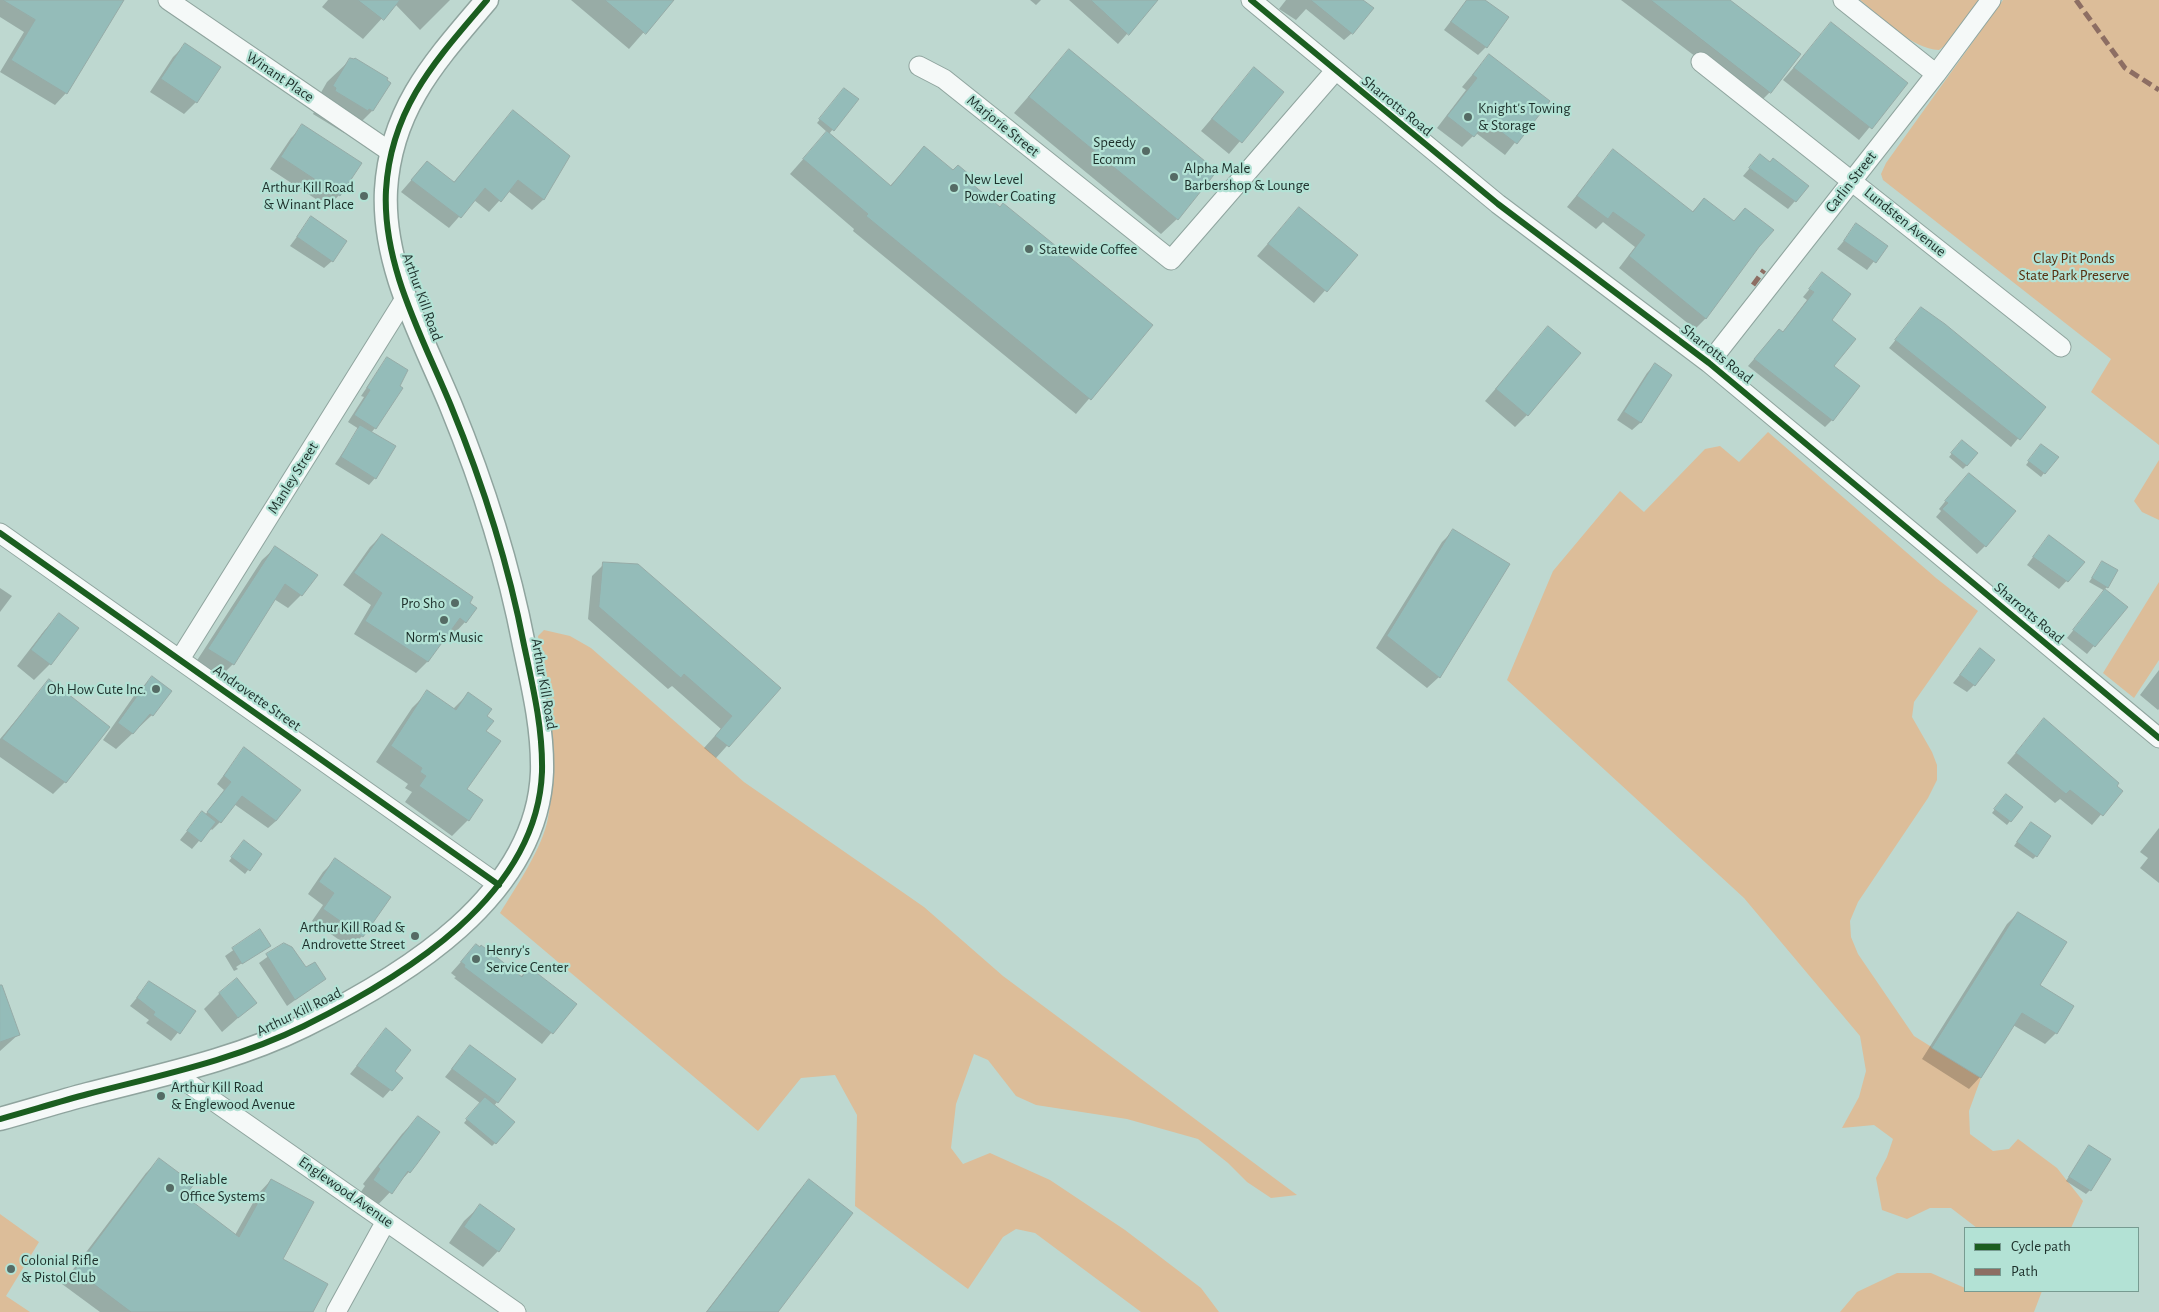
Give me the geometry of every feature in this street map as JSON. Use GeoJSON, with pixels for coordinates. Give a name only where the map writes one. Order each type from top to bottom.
{"type":"FeatureCollection","features":[{"type":"Feature","properties":{"kind":"street","name":"Winant Place"},"geometry":{"type":"LineString","coordinates":[[168,0],[392,153]]}},
{"type":"Feature","properties":{"kind":"street","name":"Arthur Kill Road"},"geometry":{"type":"LineString","coordinates":[[0,1119],[87,1094],[175,1074],[250,1050],[303,1027],[411,966],[448,937],[499,884],[524,841],[535,811],[542,777],[542,745],[515,599],[492,513],[470,452],[406,297],[393,259],[386,225],[386,187],[392,153],[402,120],[415,90],[454,37],[487,0]]}},
{"type":"Feature","properties":{"kind":"street","name":"Sharrotts Road"},"geometry":{"type":"LineString","coordinates":[[1251,0],[1498,204],[1709,363],[2159,738]]}},
{"type":"Feature","properties":{"kind":"street"},"geometry":{"type":"LineString","coordinates":[[1843,0],[1936,74]]}},
{"type":"Feature","properties":{"kind":"street","name":"Carlin Street"},"geometry":{"type":"LineString","coordinates":[[1709,363],[1936,74],[1990,0]]}},
{"type":"Feature","properties":{"kind":"street","name":"Lundsten Avenue"},"geometry":{"type":"LineString","coordinates":[[1701,62],[1853,180],[2061,347]]}},
{"type":"Feature","properties":{"kind":"street","name":"Marjorie Street"},"geometry":{"type":"LineString","coordinates":[[919,66],[944,79],[1171,260],[1335,71]]}},
{"type":"Feature","properties":{"kind":"street","name":"Manley Street"},"geometry":{"type":"LineString","coordinates":[[180,659],[406,297]]}},
{"type":"Feature","properties":{"kind":"street","name":"Androvette Street"},"geometry":{"type":"LineString","coordinates":[[0,533],[499,884]]}},
{"type":"Feature","properties":{"kind":"street","name":"Englewood Avenue"},"geometry":{"type":"LineString","coordinates":[[175,1074],[516,1312]]}},
{"type":"Feature","properties":{"kind":"street"},"geometry":{"type":"LineString","coordinates":[[336,1312],[386,1221]]}},
{"type":"Feature","properties":{"kind":"green space"},"geometry":{"type":"Polygon","coordinates":[[[1860,0],[1980,0],[1947,44],[1939,50],[1918,44],[1908,38],[1860,0]]]}},
{"type":"Feature","properties":{"kind":"green space","name":"Clay Pit Ponds State Park Preserve"},"geometry":{"type":"Polygon","coordinates":[[[2003,0],[2159,0],[2159,445],[2091,392],[2111,359],[1883,180],[1881,174],[1886,163],[2003,0]]]}},
{"type":"Feature","properties":{"kind":"green space"},"geometry":{"type":"Polygon","coordinates":[[[1768,432],[1936,578],[1978,611],[1914,702],[1912,717],[1932,752],[1937,765],[1937,780],[1928,798],[1858,902],[1850,921],[1851,937],[1858,954],[1914,1036],[1981,1078],[1969,1111],[1970,1134],[1993,1151],[2009,1149],[2018,1139],[2057,1168],[2083,1201],[2071,1227],[1976,1227],[1951,1208],[1930,1208],[1907,1219],[1882,1210],[1876,1178],[1887,1157],[1893,1139],[1874,1125],[1842,1128],[1859,1097],[1866,1071],[1860,1036],[1744,898],[1507,680],[1553,571],[1620,491],[1644,512],[1705,449],[1720,446],[1739,462],[1768,432]]]}},
{"type":"Feature","properties":{"kind":"green space"},"geometry":{"type":"Polygon","coordinates":[[[2159,460],[2159,520],[2142,512],[2134,501],[2159,460]]]}},
{"type":"Feature","properties":{"kind":"green space"},"geometry":{"type":"Polygon","coordinates":[[[2159,582],[2159,660],[2134,698],[2103,673],[2159,582]]]}},
{"type":"Feature","properties":{"kind":"green space"},"geometry":{"type":"Polygon","coordinates":[[[544,630],[570,636],[591,648],[744,782],[924,907],[1003,976],[1297,1195],[1271,1198],[1247,1182],[1228,1163],[1198,1139],[1127,1119],[1036,1105],[1016,1096],[988,1060],[974,1054],[956,1104],[951,1148],[963,1164],[990,1153],[1050,1180],[1125,1230],[1201,1288],[1219,1312],[1141,1312],[1035,1233],[1016,1229],[1003,1237],[968,1289],[855,1206],[857,1115],[835,1075],[801,1078],[758,1131],[500,913],[535,854],[548,818],[551,795],[552,750],[548,704],[538,636],[544,630]]]}},
{"type":"Feature","properties":{"kind":"green space","name":"Colonial Rifle & Pistol Club"},"geometry":{"type":"Polygon","coordinates":[[[0,1214],[39,1242],[6,1296],[30,1312],[0,1312],[0,1214]]]}},
{"type":"Feature","properties":{"kind":"green space"},"geometry":{"type":"Polygon","coordinates":[[[1897,1273],[1931,1273],[1964,1288],[1964,1292],[2042,1292],[2034,1312],[1840,1312],[1857,1292],[1897,1273]]]}},
{"type":"Feature","properties":{"kind":"building"},"geometry":{"type":"Polygon","coordinates":[[[3,0],[124,0],[67,94],[11,60],[35,20],[3,0]]]}},
{"type":"Feature","properties":{"kind":"building"},"geometry":{"type":"Polygon","coordinates":[[[358,0],[400,0],[384,20],[358,0]]]}},
{"type":"Feature","properties":{"kind":"building"},"geometry":{"type":"Polygon","coordinates":[[[605,0],[674,0],[646,34],[605,0]]]}},
{"type":"Feature","properties":{"kind":"building"},"geometry":{"type":"Polygon","coordinates":[[[1091,0],[1158,0],[1129,35],[1091,0]]]}},
{"type":"Feature","properties":{"kind":"building"},"geometry":{"type":"Polygon","coordinates":[[[1311,0],[1363,0],[1374,8],[1353,34],[1311,0]]]}},
{"type":"Feature","properties":{"kind":"building"},"geometry":{"type":"Polygon","coordinates":[[[1467,0],[1485,0],[1509,17],[1487,48],[1451,22],[1467,0]]]}},
{"type":"Feature","properties":{"kind":"building"},"geometry":{"type":"Polygon","coordinates":[[[1651,0],[1730,0],[1801,54],[1771,93],[1651,0]]]}},
{"type":"Feature","properties":{"kind":"building"},"geometry":{"type":"Polygon","coordinates":[[[1831,22],[1908,83],[1872,129],[1794,68],[1831,22]]]}},
{"type":"Feature","properties":{"kind":"building"},"geometry":{"type":"Polygon","coordinates":[[[185,43],[221,67],[197,103],[161,79],[185,43]]]}},
{"type":"Feature","properties":{"kind":"building"},"geometry":{"type":"Polygon","coordinates":[[[1069,49],[1217,171],[1178,220],[1029,97],[1069,49]]]}},
{"type":"Feature","properties":{"kind":"building"},"geometry":{"type":"Polygon","coordinates":[[[1489,54],[1550,101],[1517,144],[1487,121],[1474,137],[1447,116],[1477,78],[1473,75],[1489,54]]]}},
{"type":"Feature","properties":{"kind":"building"},"geometry":{"type":"Polygon","coordinates":[[[350,58],[355,58],[388,78],[387,80],[391,83],[373,111],[369,109],[368,111],[335,91],[336,88],[333,86],[350,58]]]}},
{"type":"Feature","properties":{"kind":"building"},"geometry":{"type":"Polygon","coordinates":[[[1254,67],[1284,92],[1242,143],[1212,119],[1254,67]]]}},
{"type":"Feature","properties":{"kind":"building"},"geometry":{"type":"Polygon","coordinates":[[[844,88],[859,99],[834,131],[819,119],[844,88]]]}},
{"type":"Feature","properties":{"kind":"building"},"geometry":{"type":"Polygon","coordinates":[[[513,110],[570,156],[544,200],[518,180],[501,202],[485,188],[461,218],[411,180],[427,161],[454,182],[513,110]]]}},
{"type":"Feature","properties":{"kind":"building"},"geometry":{"type":"Polygon","coordinates":[[[302,124],[362,163],[340,196],[281,157],[302,124]]]}},
{"type":"Feature","properties":{"kind":"building"},"geometry":{"type":"Polygon","coordinates":[[[827,131],[891,186],[924,146],[953,170],[958,165],[976,180],[972,184],[1000,207],[1003,203],[1153,325],[1091,400],[866,216],[868,214],[803,159],[827,131]]]}},
{"type":"Feature","properties":{"kind":"building"},"geometry":{"type":"Polygon","coordinates":[[[1613,149],[1693,212],[1704,198],[1734,221],[1745,208],[1774,230],[1759,247],[1706,319],[1629,256],[1645,235],[1613,212],[1608,219],[1577,196],[1613,149]]]}},
{"type":"Feature","properties":{"kind":"building"},"geometry":{"type":"Polygon","coordinates":[[[1760,154],[1770,162],[1773,158],[1809,186],[1796,202],[1749,168],[1760,154]]]}},
{"type":"Feature","properties":{"kind":"building"},"geometry":{"type":"Polygon","coordinates":[[[1299,207],[1358,255],[1327,292],[1268,244],[1299,207]]]}},
{"type":"Feature","properties":{"kind":"building"},"geometry":{"type":"Polygon","coordinates":[[[311,216],[347,241],[333,262],[297,237],[311,216]]]}},
{"type":"Feature","properties":{"kind":"building"},"geometry":{"type":"Polygon","coordinates":[[[1856,223],[1888,246],[1876,263],[1844,241],[1856,223]]]}},
{"type":"Feature","properties":{"kind":"building"},"geometry":{"type":"Polygon","coordinates":[[[1822,272],[1851,294],[1832,320],[1856,339],[1834,366],[1860,386],[1833,421],[1754,359],[1779,329],[1783,332],[1814,292],[1809,289],[1822,272]]]}},
{"type":"Feature","properties":{"kind":"building"},"geometry":{"type":"Polygon","coordinates":[[[1921,307],[1945,324],[2046,407],[2020,440],[1895,340],[1921,307]]]}},
{"type":"Feature","properties":{"kind":"building"},"geometry":{"type":"Polygon","coordinates":[[[1548,326],[1581,353],[1528,416],[1496,389],[1548,326]]]}},
{"type":"Feature","properties":{"kind":"building"},"geometry":{"type":"Polygon","coordinates":[[[387,357],[408,370],[400,386],[403,388],[376,429],[354,415],[370,390],[367,388],[387,357]]]}},
{"type":"Feature","properties":{"kind":"building"},"geometry":{"type":"Polygon","coordinates":[[[1655,363],[1672,375],[1641,423],[1624,412],[1655,363]]]}},
{"type":"Feature","properties":{"kind":"building"},"geometry":{"type":"Polygon","coordinates":[[[360,425],[396,446],[376,479],[341,457],[360,425]]]}},
{"type":"Feature","properties":{"kind":"building"},"geometry":{"type":"Polygon","coordinates":[[[1962,440],[1978,453],[1967,466],[1951,453],[1962,440]]]}},
{"type":"Feature","properties":{"kind":"building"},"geometry":{"type":"Polygon","coordinates":[[[2041,444],[2059,457],[2045,474],[2028,461],[2041,444]]]}},
{"type":"Feature","properties":{"kind":"building"},"geometry":{"type":"Polygon","coordinates":[[[1969,473],[2016,511],[1986,547],[1942,509],[1948,503],[1945,501],[1969,473]]]}},
{"type":"Feature","properties":{"kind":"building"},"geometry":{"type":"Polygon","coordinates":[[[1453,529],[1510,564],[1440,678],[1387,636],[1453,529]]]}},
{"type":"Feature","properties":{"kind":"building"},"geometry":{"type":"Polygon","coordinates":[[[382,534],[473,597],[470,603],[477,608],[466,623],[460,618],[428,662],[365,621],[382,593],[354,573],[382,534]]]}},
{"type":"Feature","properties":{"kind":"building"},"geometry":{"type":"Polygon","coordinates":[[[2049,535],[2085,562],[2068,582],[2033,557],[2049,535]]]}},
{"type":"Feature","properties":{"kind":"building"},"geometry":{"type":"Polygon","coordinates":[[[275,546],[318,575],[302,596],[285,584],[234,665],[208,649],[275,546]]]}},
{"type":"Feature","properties":{"kind":"building"},"geometry":{"type":"Polygon","coordinates":[[[2102,561],[2118,570],[2108,588],[2092,578],[2102,561]]]}},
{"type":"Feature","properties":{"kind":"building"},"geometry":{"type":"Polygon","coordinates":[[[603,562],[638,564],[781,688],[729,747],[715,736],[732,716],[684,674],[681,678],[599,607],[603,562]]]}},
{"type":"Feature","properties":{"kind":"building"},"geometry":{"type":"Polygon","coordinates":[[[2105,589],[2128,607],[2095,647],[2073,630],[2105,589]]]}},
{"type":"Feature","properties":{"kind":"building"},"geometry":{"type":"Polygon","coordinates":[[[59,613],[79,628],[51,665],[31,650],[59,613]]]}},
{"type":"Feature","properties":{"kind":"building"},"geometry":{"type":"Polygon","coordinates":[[[1980,648],[1995,660],[1975,686],[1960,675],[1980,648]]]}},
{"type":"Feature","properties":{"kind":"building"},"geometry":{"type":"Polygon","coordinates":[[[152,676],[172,691],[153,716],[150,714],[133,734],[118,723],[152,676]]]}},
{"type":"Feature","properties":{"kind":"building"},"geometry":{"type":"Polygon","coordinates":[[[49,679],[110,727],[66,783],[2,739],[49,679]]]}},
{"type":"Feature","properties":{"kind":"building"},"geometry":{"type":"Polygon","coordinates":[[[427,690],[456,710],[468,692],[492,709],[487,716],[494,721],[486,731],[501,741],[467,789],[483,800],[469,821],[419,786],[426,776],[420,772],[422,768],[391,746],[427,690]]]}},
{"type":"Feature","properties":{"kind":"building"},"geometry":{"type":"Polygon","coordinates":[[[2044,718],[2119,783],[2117,786],[2123,791],[2103,816],[2070,790],[2066,794],[2016,753],[2044,718]]]}},
{"type":"Feature","properties":{"kind":"building"},"geometry":{"type":"Polygon","coordinates":[[[244,747],[301,790],[276,821],[242,796],[221,823],[207,812],[231,782],[224,776],[244,747]]]}},
{"type":"Feature","properties":{"kind":"building"},"geometry":{"type":"Polygon","coordinates":[[[2006,794],[2023,807],[2011,822],[1994,809],[2006,794]]]}},
{"type":"Feature","properties":{"kind":"building"},"geometry":{"type":"Polygon","coordinates":[[[202,811],[216,822],[201,842],[187,831],[202,811]]]}},
{"type":"Feature","properties":{"kind":"building"},"geometry":{"type":"Polygon","coordinates":[[[2031,822],[2051,836],[2037,857],[2017,842],[2031,822]]]}},
{"type":"Feature","properties":{"kind":"building"},"geometry":{"type":"Polygon","coordinates":[[[244,840],[262,854],[250,871],[231,857],[244,840]]]}},
{"type":"Feature","properties":{"kind":"building"},"geometry":{"type":"Polygon","coordinates":[[[335,858],[391,897],[363,937],[323,909],[334,893],[319,882],[335,858]]]}},
{"type":"Feature","properties":{"kind":"building"},"geometry":{"type":"Polygon","coordinates":[[[2018,912],[2067,942],[2040,985],[2074,1006],[2057,1034],[2022,1013],[1981,1078],[1932,1048],[2018,912]]]}},
{"type":"Feature","properties":{"kind":"building"},"geometry":{"type":"Polygon","coordinates":[[[260,929],[271,946],[242,964],[232,948],[260,929]]]}},
{"type":"Feature","properties":{"kind":"building"},"geometry":{"type":"Polygon","coordinates":[[[284,943],[292,947],[306,967],[315,962],[326,979],[295,1000],[266,954],[284,943]]]}},
{"type":"Feature","properties":{"kind":"building"},"geometry":{"type":"Polygon","coordinates":[[[476,944],[480,947],[481,945],[522,977],[529,967],[577,1004],[553,1034],[464,967],[465,965],[461,962],[476,944]]]}},
{"type":"Feature","properties":{"kind":"building"},"geometry":{"type":"Polygon","coordinates":[[[237,978],[257,1003],[238,1018],[219,993],[237,978]]]}},
{"type":"Feature","properties":{"kind":"building"},"geometry":{"type":"Polygon","coordinates":[[[149,981],[196,1011],[180,1034],[153,1015],[155,1012],[137,998],[149,981]]]}},
{"type":"Feature","properties":{"kind":"building"},"geometry":{"type":"Polygon","coordinates":[[[0,985],[2,985],[20,1035],[0,1042],[0,985]]]}},
{"type":"Feature","properties":{"kind":"building"},"geometry":{"type":"Polygon","coordinates":[[[386,1028],[411,1050],[395,1071],[403,1078],[392,1091],[357,1066],[386,1028]]]}},
{"type":"Feature","properties":{"kind":"building"},"geometry":{"type":"Polygon","coordinates":[[[470,1045],[516,1079],[498,1103],[452,1069],[470,1045]]]}},
{"type":"Feature","properties":{"kind":"building"},"geometry":{"type":"Polygon","coordinates":[[[485,1097],[515,1122],[496,1144],[466,1119],[485,1097]]]}},
{"type":"Feature","properties":{"kind":"building"},"geometry":{"type":"Polygon","coordinates":[[[418,1116],[440,1132],[392,1194],[373,1180],[380,1169],[378,1167],[418,1116]]]}},
{"type":"Feature","properties":{"kind":"building"},"geometry":{"type":"Polygon","coordinates":[[[2089,1145],[2111,1159],[2091,1191],[2069,1177],[2089,1145]]]}},
{"type":"Feature","properties":{"kind":"building"},"geometry":{"type":"Polygon","coordinates":[[[159,1158],[194,1184],[185,1196],[239,1237],[271,1179],[314,1202],[283,1259],[328,1284],[313,1312],[131,1312],[75,1270],[159,1158]]]}},
{"type":"Feature","properties":{"kind":"building"},"geometry":{"type":"Polygon","coordinates":[[[809,1179],[853,1213],[778,1312],[707,1312],[809,1179]]]}},
{"type":"Feature","properties":{"kind":"building"},"geometry":{"type":"Polygon","coordinates":[[[480,1204],[515,1229],[499,1252],[464,1227],[480,1204]]]}},
{"type":"Feature","properties":{"kind":"marked path"},"geometry":{"type":"LineString","coordinates":[[2076,0],[2125,68],[2159,90]]}},
{"type":"Feature","properties":{"kind":"marked path"},"geometry":{"type":"LineString","coordinates":[[1753,285],[1764,270]]}},
{"type":"Feature","properties":{"kind":"cycle path"},"geometry":{"type":"LineString","coordinates":[[0,1119],[225,1057],[278,1038],[304,1026],[382,983],[421,957],[458,928],[491,894],[517,858],[534,817],[542,772],[541,740],[534,692],[518,614],[493,524],[474,465],[417,328],[397,274],[386,218],[386,190],[390,160],[397,134],[407,109],[434,64],[487,0]]}},
{"type":"Feature","properties":{"kind":"cycle path"},"geometry":{"type":"LineString","coordinates":[[1251,0],[1498,204],[1709,363],[2159,738]]}},
{"type":"Feature","properties":{"kind":"cycle path"},"geometry":{"type":"LineString","coordinates":[[0,533],[499,885]]}},
{"type":"Feature","properties":{"kind":"place","name":"Knight's Towing & Storage"},"geometry":{"type":"Point","coordinates":[1468,117]}},
{"type":"Feature","properties":{"kind":"place","name":"Speedy Ecomm"},"geometry":{"type":"Point","coordinates":[1146,151]}},
{"type":"Feature","properties":{"kind":"place","name":"Alpha Male Barbershop & Lounge"},"geometry":{"type":"Point","coordinates":[1174,177]}},
{"type":"Feature","properties":{"kind":"place","name":"New Level Powder Coating"},"geometry":{"type":"Point","coordinates":[954,188]}},
{"type":"Feature","properties":{"kind":"place","name":"Arthur Kill Road & Winant Place"},"geometry":{"type":"Point","coordinates":[364,196]}},
{"type":"Feature","properties":{"kind":"place","name":"Statewide Coffee"},"geometry":{"type":"Point","coordinates":[1029,249]}},
{"type":"Feature","properties":{"kind":"place","name":"Pro Sho"},"geometry":{"type":"Point","coordinates":[455,603]}},
{"type":"Feature","properties":{"kind":"place","name":"Norm's Music"},"geometry":{"type":"Point","coordinates":[444,620]}},
{"type":"Feature","properties":{"kind":"place","name":"Oh How Cute Inc."},"geometry":{"type":"Point","coordinates":[156,689]}},
{"type":"Feature","properties":{"kind":"place","name":"Arthur Kill Road & Androvette Street"},"geometry":{"type":"Point","coordinates":[415,936]}},
{"type":"Feature","properties":{"kind":"place","name":"Henry's Service Center"},"geometry":{"type":"Point","coordinates":[476,959]}},
{"type":"Feature","properties":{"kind":"place","name":"Arthur Kill Road & Englewood Avenue"},"geometry":{"type":"Point","coordinates":[161,1096]}},
{"type":"Feature","properties":{"kind":"place","name":"Reliable Office Systems"},"geometry":{"type":"Point","coordinates":[170,1188]}},
{"type":"Feature","properties":{"kind":"place","name":"Colonial Rifle & Pistol Club"},"geometry":{"type":"Point","coordinates":[11,1269]}}]}
